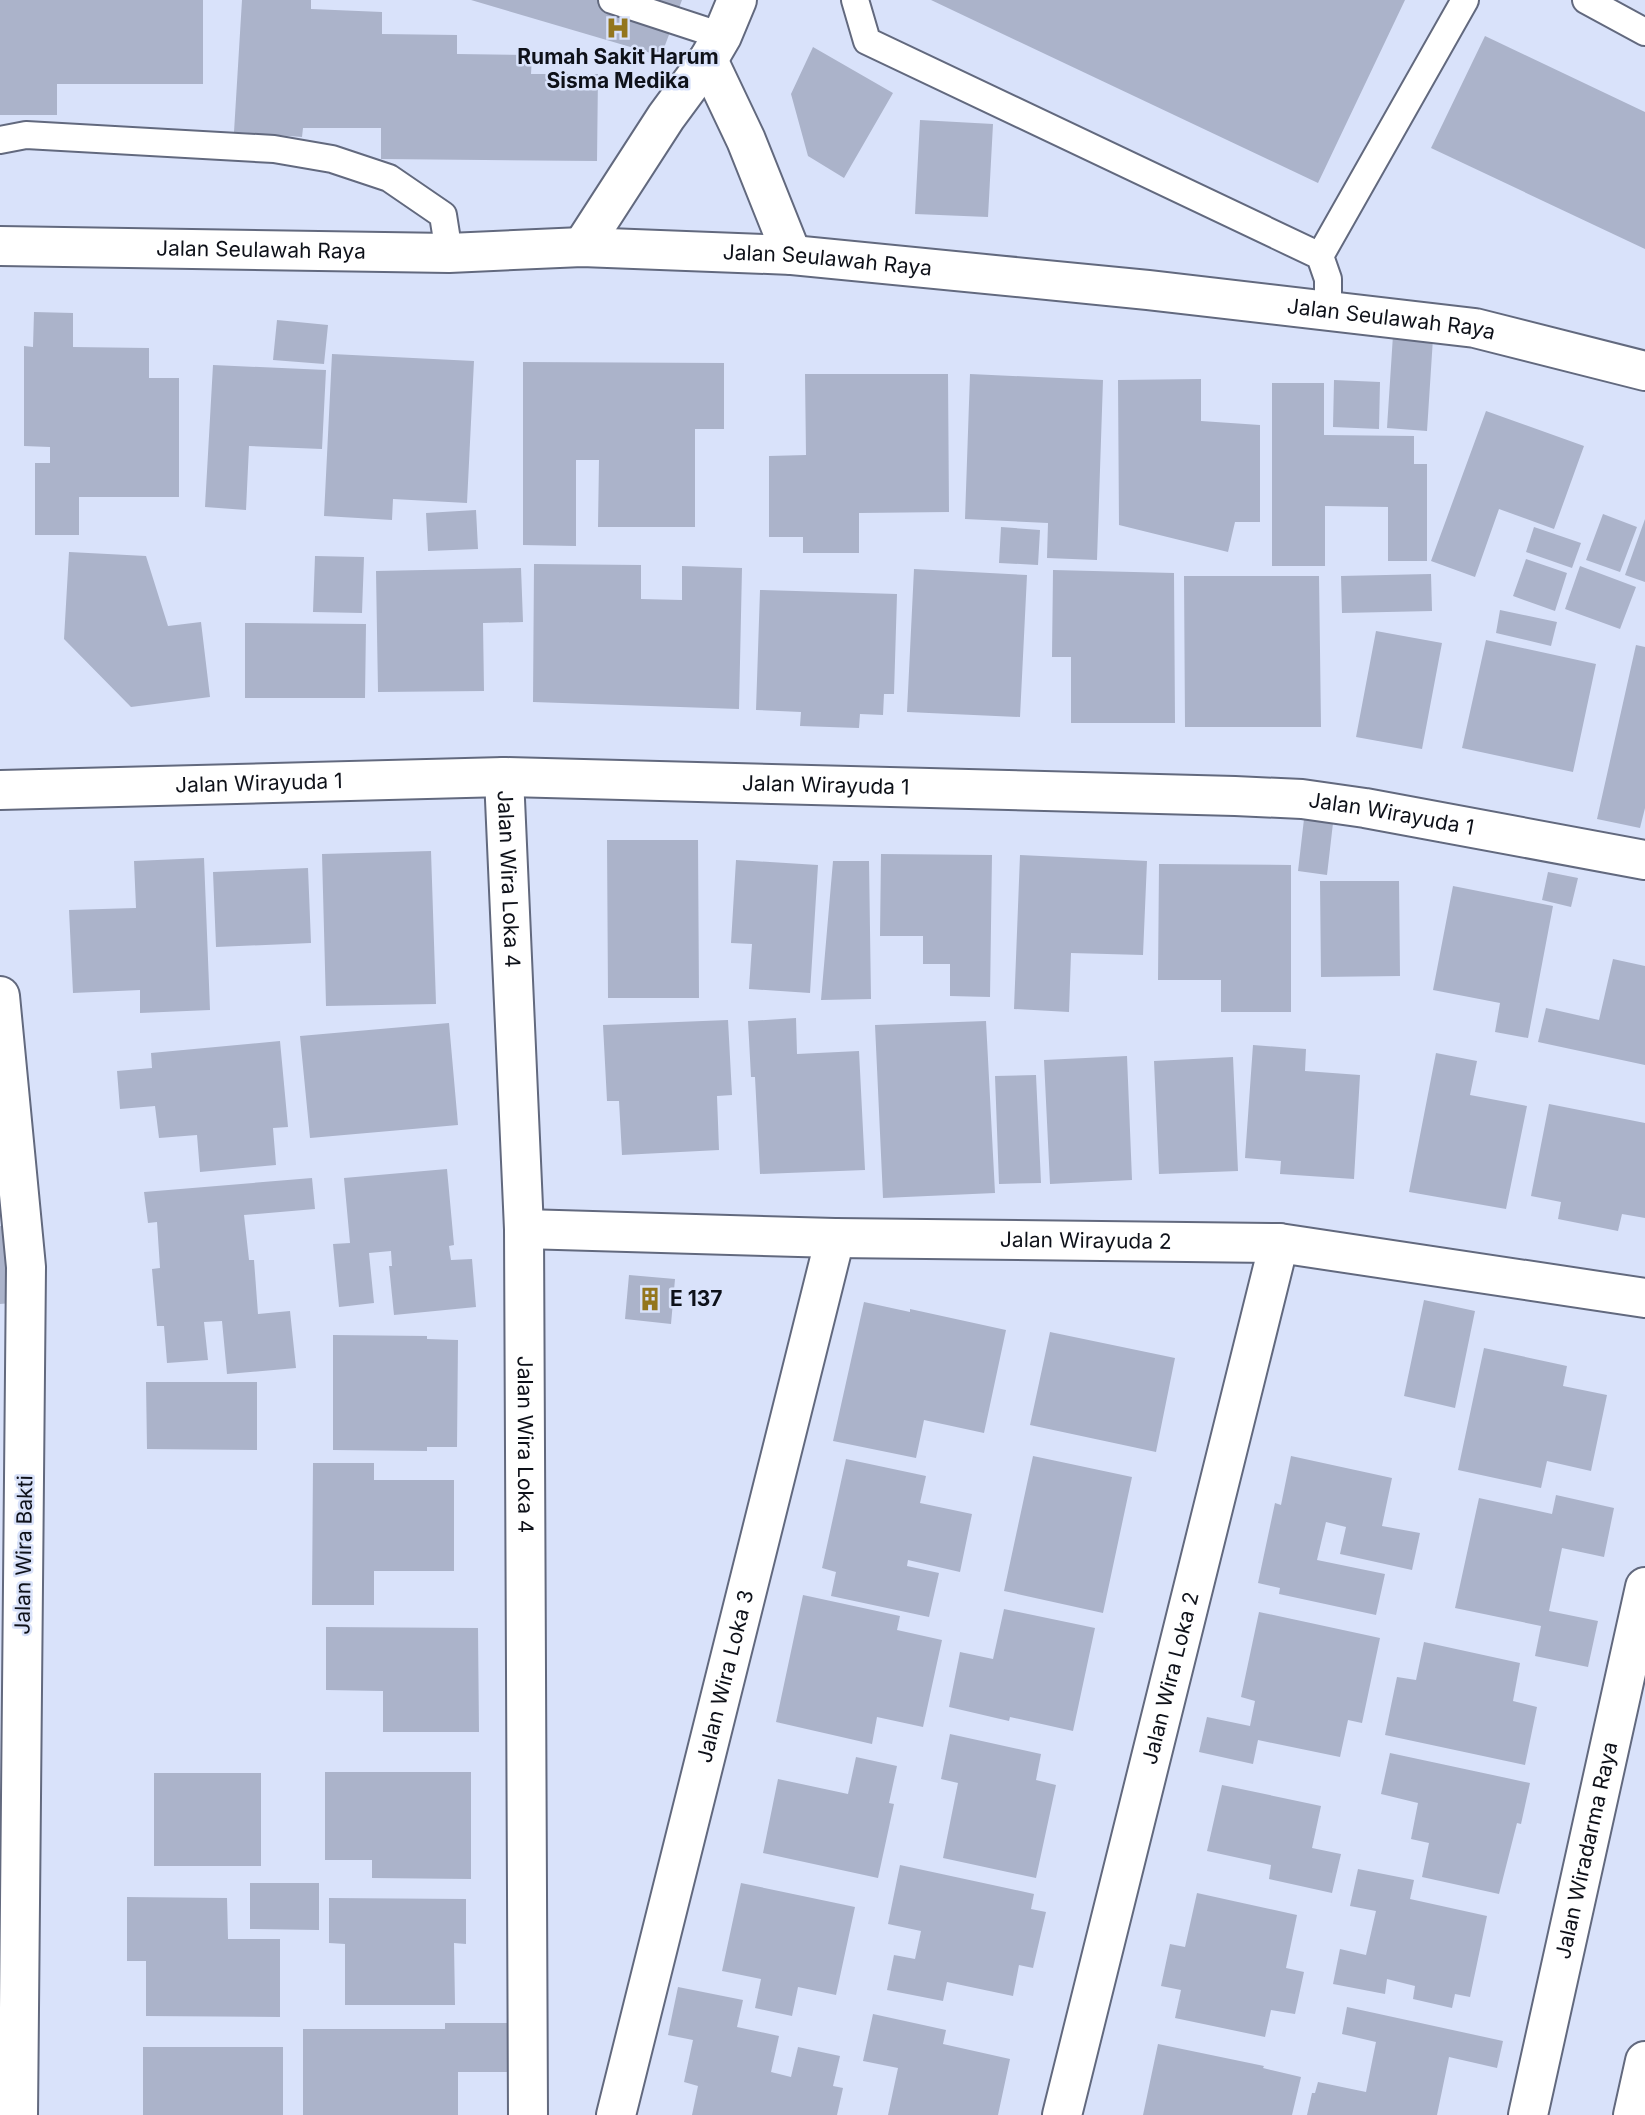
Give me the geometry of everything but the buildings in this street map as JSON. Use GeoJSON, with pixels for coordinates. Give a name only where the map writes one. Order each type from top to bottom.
{"type":"FeatureCollection","features":[{"type":"Feature","properties":{"kind":"street"},"geometry":{"type":"LineString","coordinates":[[582,247],[666,117],[715,48],[737,0]]}},
{"type":"Feature","properties":{"kind":"street"},"geometry":{"type":"LineString","coordinates":[[715,48],[746,140],[792,255]]}},
{"type":"Feature","properties":{"kind":"street","name":"Jalan Seulawah Raya"},"geometry":{"type":"LineString","coordinates":[[0,246],[449,253],[582,247],[792,255],[1148,290],[1475,328],[1645,371]]}},
{"type":"Feature","properties":{"kind":"street","name":"Jalan Wirayuda 1"},"geometry":{"type":"LineString","coordinates":[[0,790],[504,777],[1302,799],[1365,808],[1645,860]]}},
{"type":"Feature","properties":{"kind":"street","name":"Jalan Wira Loka 4"},"geometry":{"type":"LineString","coordinates":[[504,777],[524,1229],[528,2115]]}},
{"type":"Feature","properties":{"kind":"street","name":"Jalan Wira Bakti"},"geometry":{"type":"LineString","coordinates":[[0,996],[26,1267],[18,2115]]}},
{"type":"Feature","properties":{"kind":"street","name":"Jalan Wirayuda 2"},"geometry":{"type":"LineString","coordinates":[[524,1229],[835,1238],[1279,1243],[1645,1298]]}},
{"type":"Feature","properties":{"kind":"street","name":"Jalan Wira Loka 3"},"geometry":{"type":"LineString","coordinates":[[616,2115],[835,1238]]}},
{"type":"Feature","properties":{"kind":"street","name":"Jalan Wira Loka 2"},"geometry":{"type":"LineString","coordinates":[[1062,2115],[1279,1243]]}},
{"type":"Feature","properties":{"kind":"street","name":"Jalan Wiradarma Raya"},"geometry":{"type":"LineString","coordinates":[[1528,2115],[1645,1587]]}},
{"type":"Feature","properties":{"kind":"street"},"geometry":{"type":"LineString","coordinates":[[1633,2115],[1645,2061]]}},
{"type":"Feature","properties":{"kind":"lane"},"geometry":{"type":"LineString","coordinates":[[855,0],[867,41],[1320,256],[1328,279],[1328,312]]}},
{"type":"Feature","properties":{"kind":"lane"},"geometry":{"type":"LineString","coordinates":[[1320,256],[1465,0]]}},
{"type":"Feature","properties":{"kind":"lane"},"geometry":{"type":"LineString","coordinates":[[1586,0],[1645,32]]}},
{"type":"Feature","properties":{"kind":"lane"},"geometry":{"type":"LineString","coordinates":[[621,1],[715,48]]}},
{"type":"Feature","properties":{"kind":"lane"},"geometry":{"type":"LineString","coordinates":[[0,139],[26,135],[274,149],[332,159],[389,178],[443,215],[449,253]]}},
{"type":"Feature","properties":{"kind":"place","name":"Rumah Sakit Harum Sisma Medika"},"geometry":{"type":"Point","coordinates":[618,28]}},
{"type":"Feature","properties":{"kind":"place","name":"E 137"},"geometry":{"type":"Point","coordinates":[650,1299]}}]}
